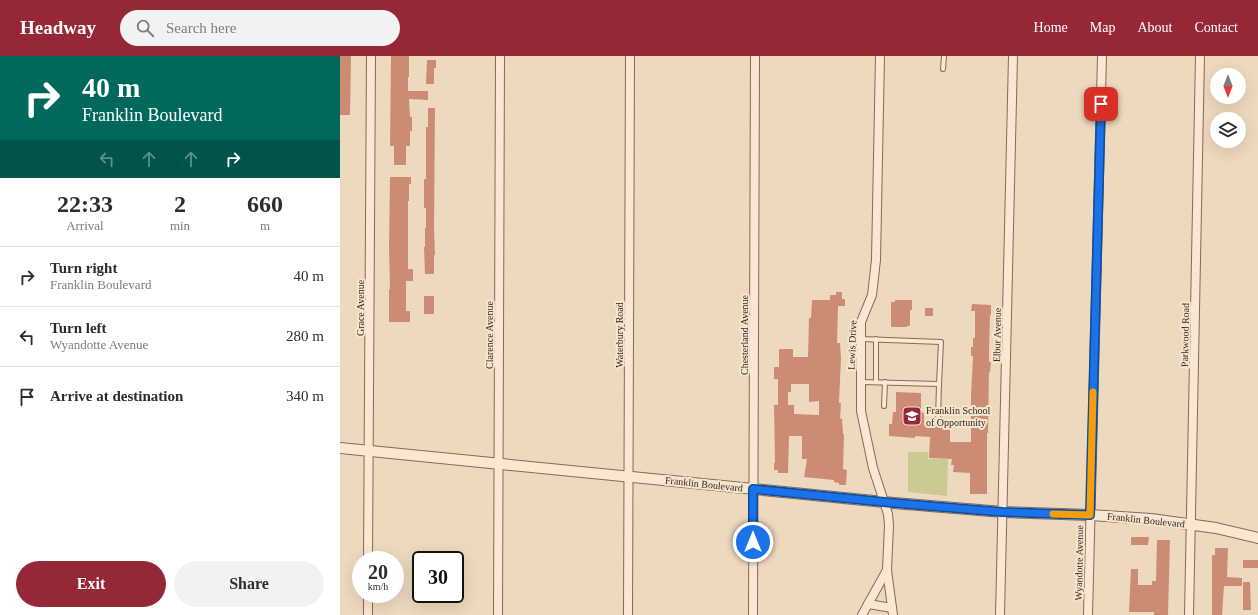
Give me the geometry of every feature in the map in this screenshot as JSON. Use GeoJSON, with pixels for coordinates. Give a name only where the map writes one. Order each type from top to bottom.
{"type":"FeatureCollection","features":[{"type":"Feature","properties":{"kind":"street","name":"Grace Avenue"},"geometry":{"type":"LineString","coordinates":[[368,551],[371,56]]}},
{"type":"Feature","properties":{"kind":"street","name":"Clarence Avenue"},"geometry":{"type":"LineString","coordinates":[[498,615],[500,56]]}},
{"type":"Feature","properties":{"kind":"street","name":"Waterbury Road"},"geometry":{"type":"LineString","coordinates":[[628,615],[630,56]]}},
{"type":"Feature","properties":{"kind":"street","name":"Chesterland Avenue"},"geometry":{"type":"LineString","coordinates":[[753,615],[755,56]]}},
{"type":"Feature","properties":{"kind":"street","name":"Lewis Drive"},"geometry":{"type":"LineString","coordinates":[[862,615],[887,570],[889,525],[888,514],[873,468],[861,411],[861,322],[872,295],[876,260],[880,56]]}},
{"type":"Feature","properties":{"kind":"street","name":"Elbur Avenue"},"geometry":{"type":"LineString","coordinates":[[1000,615],[1013,56]]}},
{"type":"Feature","properties":{"kind":"street","name":"Wyandotte Avenue"},"geometry":{"type":"LineString","coordinates":[[1088,615],[1102,56]]}},
{"type":"Feature","properties":{"kind":"street","name":"Parkwood Road"},"geometry":{"type":"LineString","coordinates":[[1189,615],[1192,524],[1200,56]]}},
{"type":"Feature","properties":{"kind":"street","name":"Franklin Boulevard"},"geometry":{"type":"LineString","coordinates":[[340,448],[884,502],[1002,512],[1152,519],[1216,528],[1258,538]]}},
{"type":"Feature","properties":{"kind":"street"},"geometry":{"type":"LineString","coordinates":[[868,604],[892,611],[887,570]]}},
{"type":"Feature","properties":{"kind":"street"},"geometry":{"type":"LineString","coordinates":[[368,603],[368,615]]}},
{"type":"Feature","properties":{"kind":"lane"},"geometry":{"type":"LineString","coordinates":[[943,69],[944,56]]}},
{"type":"Feature","properties":{"kind":"lane"},"geometry":{"type":"LineString","coordinates":[[862,339],[941,342],[938,421]]}},
{"type":"Feature","properties":{"kind":"lane"},"geometry":{"type":"LineString","coordinates":[[876,339],[876,382]]}},
{"type":"Feature","properties":{"kind":"lane"},"geometry":{"type":"LineString","coordinates":[[861,382],[939,384]]}},
{"type":"Feature","properties":{"kind":"lane"},"geometry":{"type":"LineString","coordinates":[[884,406],[885,382]]}},
{"type":"Feature","properties":{"kind":"shaded area"},"geometry":{"type":"Polygon","coordinates":[[[908,452],[928,452],[928,459],[948,459],[947,496],[908,492],[908,452]]]}},
{"type":"Feature","properties":{"kind":"building"},"geometry":{"type":"Polygon","coordinates":[[[340,56],[351,56],[350,115],[340,115],[340,56]]]}},
{"type":"Feature","properties":{"kind":"building"},"geometry":{"type":"Polygon","coordinates":[[[391,56],[409,56],[408,91],[428,91],[428,100],[409,99],[410,117],[412,117],[412,131],[410,131],[410,146],[406,146],[406,165],[394,165],[394,146],[390,146],[391,56]]]}},
{"type":"Feature","properties":{"kind":"building"},"geometry":{"type":"Polygon","coordinates":[[[427,60],[436,60],[436,68],[434,68],[434,84],[426,84],[427,60]]]}},
{"type":"Feature","properties":{"kind":"building"},"geometry":{"type":"Polygon","coordinates":[[[428,108],[435,108],[434,274],[425,274],[424,247],[426,208],[424,208],[424,179],[426,179],[426,127],[428,127],[428,108]]]}},
{"type":"Feature","properties":{"kind":"building"},"geometry":{"type":"Polygon","coordinates":[[[390,177],[411,177],[408,201],[408,269],[413,269],[413,281],[406,281],[406,311],[410,311],[410,322],[389,322],[390,177]]]}},
{"type":"Feature","properties":{"kind":"building"},"geometry":{"type":"Polygon","coordinates":[[[836,292],[842,292],[842,299],[845,299],[845,306],[838,306],[837,343],[840,343],[841,358],[839,403],[841,403],[840,419],[842,418],[844,434],[843,469],[847,470],[846,485],[839,485],[839,483],[834,482],[834,480],[804,477],[807,459],[802,459],[802,436],[789,436],[788,473],[778,473],[778,470],[774,470],[774,405],[778,405],[778,379],[774,379],[774,367],[779,367],[779,349],[793,349],[793,357],[808,357],[809,318],[811,318],[812,300],[830,300],[830,295],[836,295],[836,292]],[[791,384],[791,392],[788,392],[788,405],[794,405],[794,414],[819,415],[819,401],[809,402],[809,384],[791,384]]]}},
{"type":"Feature","properties":{"kind":"building"},"geometry":{"type":"Polygon","coordinates":[[[424,296],[434,296],[434,314],[424,314],[424,296]]]}},
{"type":"Feature","properties":{"kind":"building"},"geometry":{"type":"Polygon","coordinates":[[[895,300],[912,300],[912,310],[910,310],[910,326],[891,327],[891,302],[895,302],[895,300]]]}},
{"type":"Feature","properties":{"kind":"building"},"geometry":{"type":"Polygon","coordinates":[[[972,304],[991,305],[989,362],[991,362],[989,372],[987,433],[987,494],[970,494],[970,473],[953,472],[954,465],[951,465],[952,459],[929,458],[930,437],[915,436],[915,438],[889,436],[889,424],[892,424],[893,412],[896,412],[896,392],[921,393],[921,412],[924,413],[924,425],[950,426],[950,442],[971,442],[973,356],[971,356],[971,347],[973,347],[973,338],[975,338],[975,311],[971,311],[972,304]]]}},
{"type":"Feature","properties":{"kind":"building"},"geometry":{"type":"Polygon","coordinates":[[[925,308],[933,308],[933,316],[925,316],[925,308]]]}},
{"type":"Feature","properties":{"kind":"building"},"geometry":{"type":"Polygon","coordinates":[[[1131,537],[1149,537],[1148,545],[1131,545],[1131,537]]]}},
{"type":"Feature","properties":{"kind":"building"},"geometry":{"type":"Polygon","coordinates":[[[1157,540],[1170,540],[1168,615],[1154,615],[1154,612],[1129,612],[1131,569],[1138,569],[1138,585],[1152,585],[1152,581],[1156,581],[1157,540]]]}},
{"type":"Feature","properties":{"kind":"building"},"geometry":{"type":"Polygon","coordinates":[[[1215,548],[1228,548],[1227,577],[1242,578],[1242,586],[1224,586],[1222,615],[1212,615],[1212,555],[1215,555],[1215,548]]]}},
{"type":"Feature","properties":{"kind":"building"},"geometry":{"type":"Polygon","coordinates":[[[1243,560],[1258,560],[1258,568],[1243,568],[1243,560]]]}},
{"type":"Feature","properties":{"kind":"building"},"geometry":{"type":"Polygon","coordinates":[[[1243,582],[1250,582],[1251,610],[1243,610],[1243,582]]]}},
{"type":"Feature","properties":{"kind":"slow traffic"},"geometry":{"type":"LineString","coordinates":[[1053,514],[1090,515],[1093,392]]}},
{"type":"Feature","properties":{"kind":"place","name":"Franklin School of Opportunity"},"geometry":{"type":"Point","coordinates":[912,416]}},
{"type":"Feature","properties":{"kind":"route"},"geometry":{"type":"LineString","coordinates":[[753,542],[753,489],[1002,512],[1090,515],[1101,104]]}}]}
